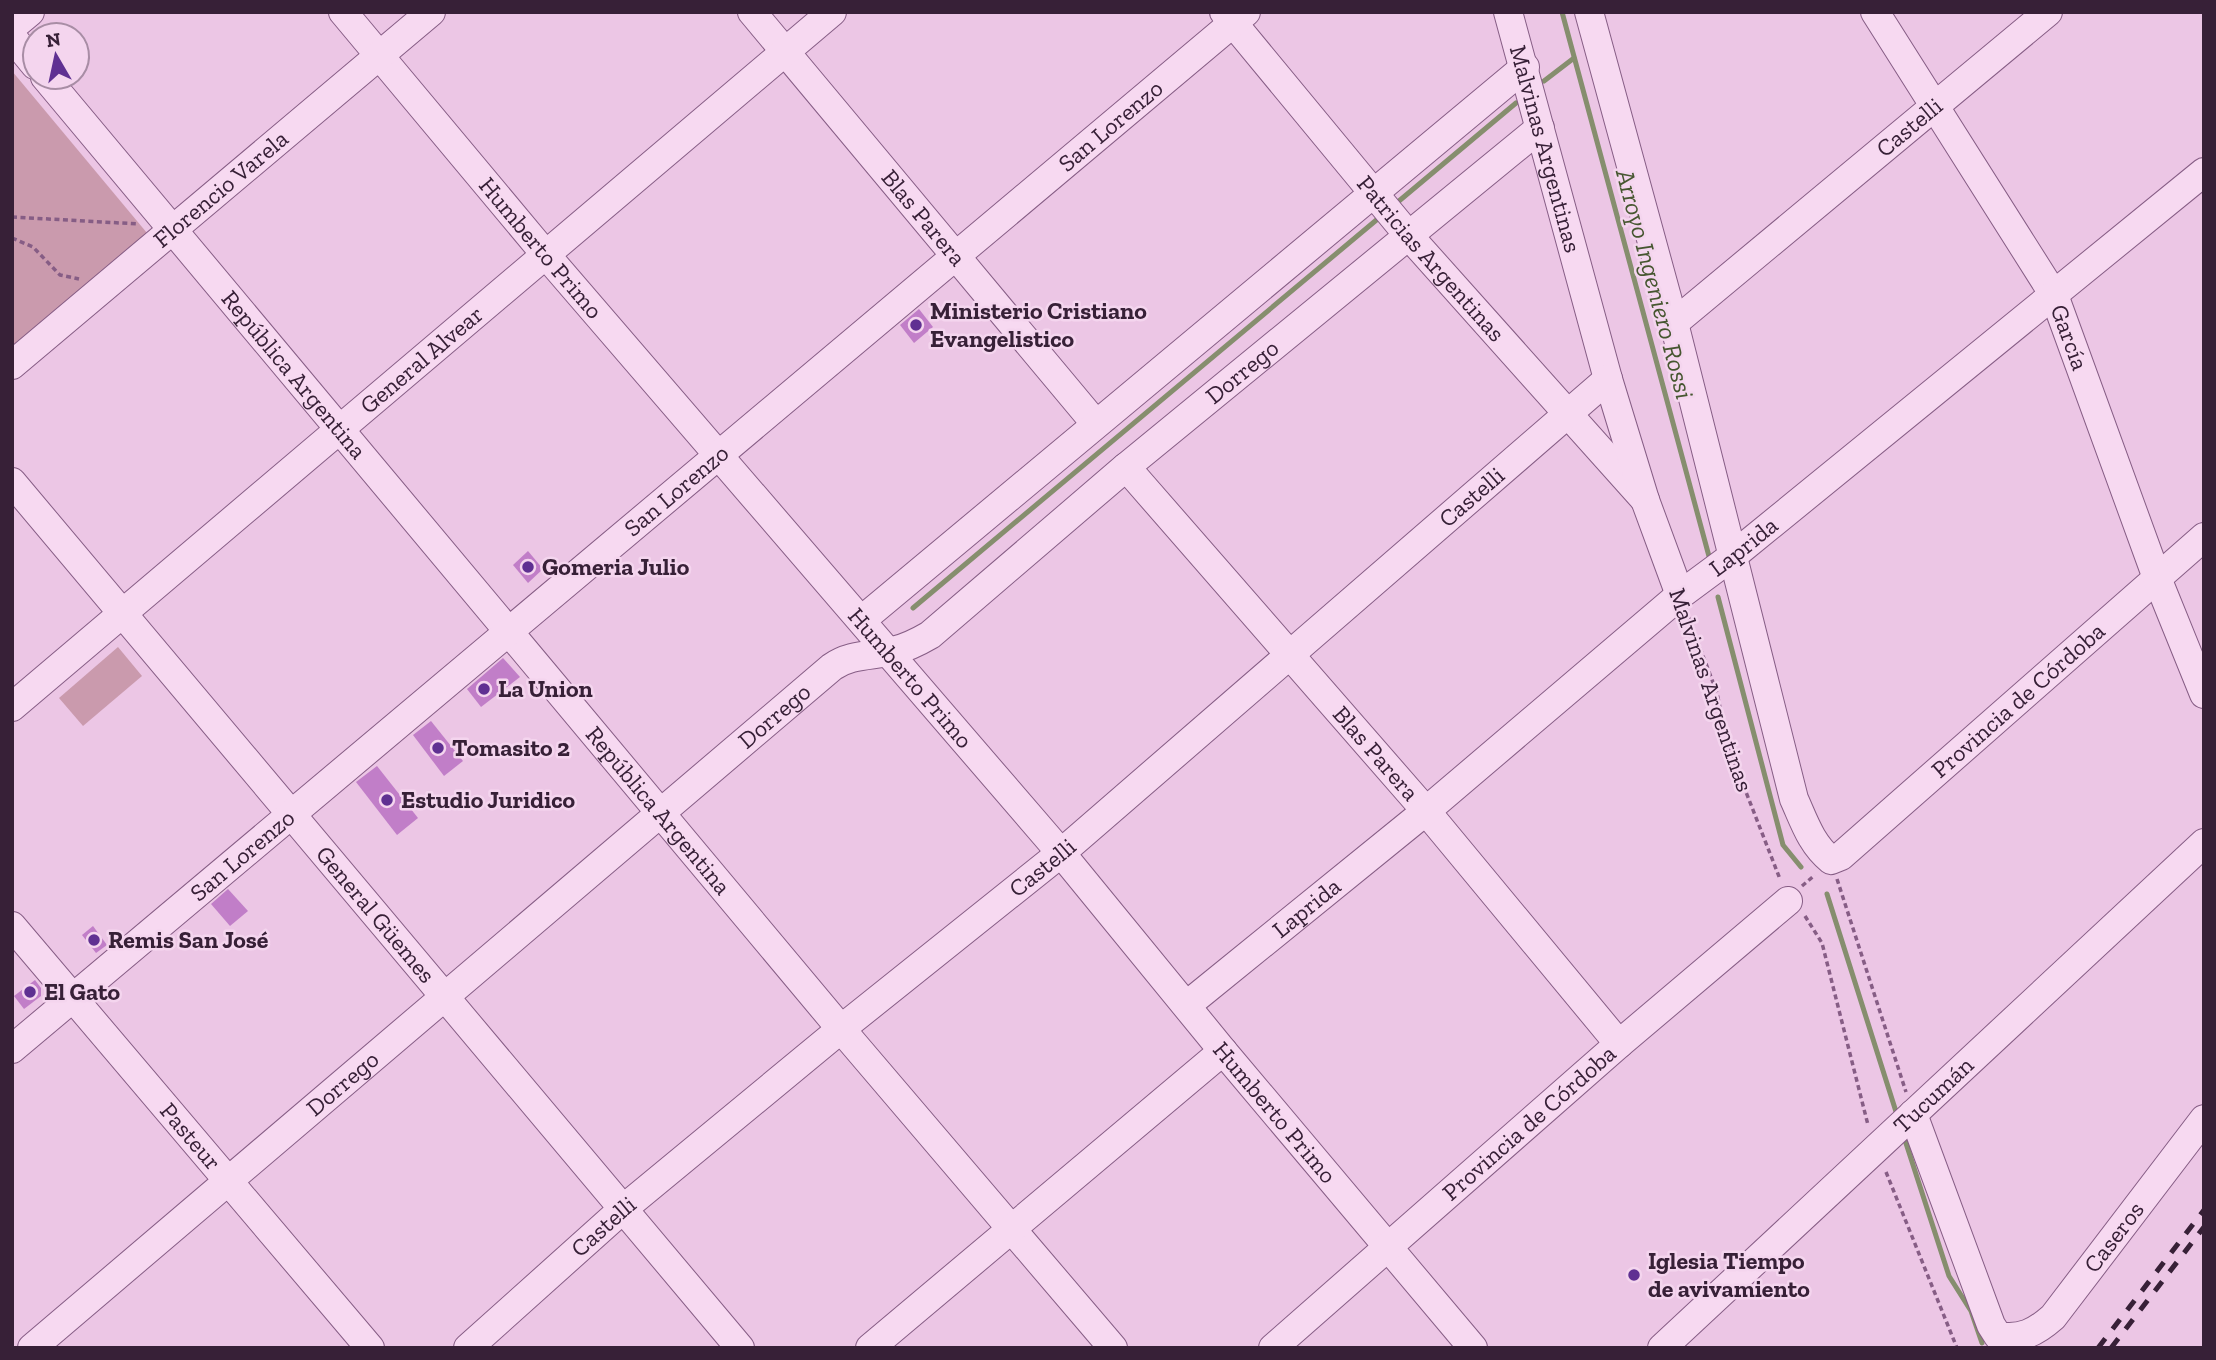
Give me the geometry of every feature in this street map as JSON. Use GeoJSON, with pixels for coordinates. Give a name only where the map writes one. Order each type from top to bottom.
{"type":"FeatureCollection","features":[{"type":"Feature","properties":{"kind":"street"},"geometry":{"type":"LineString","coordinates":[[12,27],[30,12]]}},
{"type":"Feature","properties":{"kind":"street","name":"Humberto Primo"},"geometry":{"type":"LineString","coordinates":[[343,12],[546,255],[863,619],[1061,853],[1223,1051],[1473,1348]]}},
{"type":"Feature","properties":{"kind":"street","name":"Florencio Varela"},"geometry":{"type":"LineString","coordinates":[[12,365],[431,12]]}},
{"type":"Feature","properties":{"kind":"street","name":"Blas Parera"},"geometry":{"type":"LineString","coordinates":[[752,12],[957,254],[1095,423]]}},
{"type":"Feature","properties":{"kind":"street","name":"General Alvear"},"geometry":{"type":"LineString","coordinates":[[12,707],[832,12]]}},
{"type":"Feature","properties":{"kind":"street","name":"Malvinas Argentinas"},"geometry":{"type":"LineString","coordinates":[[1508,12],[1608,379],[1644,500],[1686,591]]}},
{"type":"Feature","properties":{"kind":"street","name":"Malvinas Argentinas"},"geometry":{"type":"LineString","coordinates":[[1589,12],[1674,323],[1726,561],[1794,799],[1807,830],[1821,852],[1824,866]]}},
{"type":"Feature","properties":{"kind":"street","name":"García"},"geometry":{"type":"LineString","coordinates":[[1875,12],[2054,295],[2157,578],[2204,694]]}},
{"type":"Feature","properties":{"kind":"street","name":"Castelli"},"geometry":{"type":"LineString","coordinates":[[1674,323],[1936,108],[2048,12]]}},
{"type":"Feature","properties":{"kind":"street","name":"Patricias Argentinas"},"geometry":{"type":"LineString","coordinates":[[1234,16],[1409,236],[1644,500]]}},
{"type":"Feature","properties":{"kind":"street","name":"San Lorenzo"},"geometry":{"type":"LineString","coordinates":[[12,1049],[957,254],[1234,16]]}},
{"type":"Feature","properties":{"kind":"street"},"geometry":{"type":"LineString","coordinates":[[863,619],[1525,67]]}},
{"type":"Feature","properties":{"kind":"street","name":"República Argentina"},"geometry":{"type":"LineString","coordinates":[[57,91],[841,1028],[1113,1348]]}},
{"type":"Feature","properties":{"kind":"street","name":"Dorrego"},"geometry":{"type":"LineString","coordinates":[[32,1348],[445,994],[841,661],[890,652],[930,635],[1126,467],[1540,128]]}},
{"type":"Feature","properties":{"kind":"street","name":"Laprida"},"geometry":{"type":"LineString","coordinates":[[1187,1005],[1426,811],[1686,591],[2204,172]]}},
{"type":"Feature","properties":{"kind":"street","name":"Castelli"},"geometry":{"type":"LineString","coordinates":[[468,1348],[624,1209],[841,1028],[1061,853],[1608,379]]}},
{"type":"Feature","properties":{"kind":"street","name":"Blas Parera"},"geometry":{"type":"LineString","coordinates":[[1126,467],[1426,811],[1619,1044]]}},
{"type":"Feature","properties":{"kind":"street","name":"General Güemes"},"geometry":{"type":"LineString","coordinates":[[12,482],[740,1348]]}},
{"type":"Feature","properties":{"kind":"street","name":"Provincia de Córdoba"},"geometry":{"type":"LineString","coordinates":[[1824,866],[1841,856],[2204,537]]}},
{"type":"Feature","properties":{"kind":"street","name":"Tucumán"},"geometry":{"type":"LineString","coordinates":[[1662,1348],[2204,843]]}},
{"type":"Feature","properties":{"kind":"street","name":"Provincia de Córdoba"},"geometry":{"type":"LineString","coordinates":[[1273,1348],[1793,895]]}},
{"type":"Feature","properties":{"kind":"street","name":"Pasteur"},"geometry":{"type":"LineString","coordinates":[[12,926],[370,1348]]}},
{"type":"Feature","properties":{"kind":"street"},"geometry":{"type":"LineString","coordinates":[[870,1348],[1223,1051]]}},
{"type":"Feature","properties":{"kind":"street","name":"Caseros"},"geometry":{"type":"LineString","coordinates":[[1910,1117],[1991,1325],[1998,1336],[2012,1339],[2038,1330],[2053,1317],[2204,1119]]}},
{"type":"Feature","properties":{"kind":"path"},"geometry":{"type":"LineString","coordinates":[[12,217],[171,229]]}},
{"type":"Feature","properties":{"kind":"path"},"geometry":{"type":"LineString","coordinates":[[12,239],[33,247],[60,275],[108,286]]}},
{"type":"Feature","properties":{"kind":"path","name":"Malvinas Argentinas"},"geometry":{"type":"LineString","coordinates":[[1686,591],[1717,693],[1728,746],[1793,895],[1822,943],[1879,1148],[1957,1348]]}},
{"type":"Feature","properties":{"kind":"path"},"geometry":{"type":"LineString","coordinates":[[1793,895],[1824,866],[1910,1117]]}},
{"type":"Feature","properties":{"kind":"shaded area"},"geometry":{"type":"Polygon","coordinates":[[[12,71],[21,82],[21,91],[29,91],[147,233],[12,350],[12,71]]]}},
{"type":"Feature","properties":{"kind":"shaded area"},"geometry":{"type":"Polygon","coordinates":[[[118,647],[142,676],[83,726],[59,698],[118,647]]]}},
{"type":"Feature","properties":{"kind":"building","name":"Ministerio Cristiano Evangelistico"},"geometry":{"type":"Polygon","coordinates":[[[919,309],[933,327],[914,343],[900,325],[919,309]]]}},
{"type":"Feature","properties":{"kind":"building","name":"Gomeria Julio"},"geometry":{"type":"Polygon","coordinates":[[[528,551],[543,569],[528,583],[513,565],[528,551]]]}},
{"type":"Feature","properties":{"kind":"building"},"geometry":{"type":"Polygon","coordinates":[[[503,658],[520,677],[481,707],[467,689],[503,658]]]}},
{"type":"Feature","properties":{"kind":"building","name":"Tomasito 2"},"geometry":{"type":"Polygon","coordinates":[[[431,721],[463,761],[444,776],[413,735],[431,721]]]}},
{"type":"Feature","properties":{"kind":"building","name":"Estudio Juridico"},"geometry":{"type":"Polygon","coordinates":[[[377,766],[418,818],[397,835],[356,782],[377,766]]]}},
{"type":"Feature","properties":{"kind":"building"},"geometry":{"type":"Polygon","coordinates":[[[228,889],[248,911],[230,926],[211,904],[228,889]]]}},
{"type":"Feature","properties":{"kind":"building","name":"Remis San José"},"geometry":{"type":"Polygon","coordinates":[[[93,926],[107,945],[96,953],[82,935],[93,926]]]}},
{"type":"Feature","properties":{"kind":"building","name":"El Gato"},"geometry":{"type":"Polygon","coordinates":[[[35,980],[41,988],[41,996],[24,1009],[14,996],[35,980]]]}},
{"type":"Feature","properties":{"kind":"waterway","name":"Arroyo Ingeniero Rossi"},"geometry":{"type":"LineString","coordinates":[[1562,12],[1710,560]]}},
{"type":"Feature","properties":{"kind":"waterway"},"geometry":{"type":"LineString","coordinates":[[1544,81],[1574,58]]}},
{"type":"Feature","properties":{"kind":"waterway"},"geometry":{"type":"LineString","coordinates":[[1393,206],[1516,103]]}},
{"type":"Feature","properties":{"kind":"waterway"},"geometry":{"type":"LineString","coordinates":[[913,608],[1380,217]]}},
{"type":"Feature","properties":{"kind":"waterway"},"geometry":{"type":"LineString","coordinates":[[1718,597],[1783,845],[1801,867]]}},
{"type":"Feature","properties":{"kind":"waterway"},"geometry":{"type":"LineString","coordinates":[[1827,894],[1898,1118]]}},
{"type":"Feature","properties":{"kind":"waterway"},"geometry":{"type":"LineString","coordinates":[[1903,1134],[1949,1276],[1971,1311],[1982,1343]]}},
{"type":"Feature","properties":{"kind":"railway"},"geometry":{"type":"LineString","coordinates":[[2098,1348],[2204,1210]]}},
{"type":"Feature","properties":{"kind":"railway"},"geometry":{"type":"LineString","coordinates":[[2111,1348],[2204,1227]]}},
{"type":"Feature","properties":{"kind":"place","name":"Ministerio Cristiano Evangelistico"},"geometry":{"type":"Point","coordinates":[916,325]}},
{"type":"Feature","properties":{"kind":"place","name":"Gomeria Julio"},"geometry":{"type":"Point","coordinates":[528,567]}},
{"type":"Feature","properties":{"kind":"place","name":"La Union"},"geometry":{"type":"Point","coordinates":[484,689]}},
{"type":"Feature","properties":{"kind":"place","name":"Tomasito 2"},"geometry":{"type":"Point","coordinates":[438,748]}},
{"type":"Feature","properties":{"kind":"place","name":"Estudio Juridico"},"geometry":{"type":"Point","coordinates":[387,800]}},
{"type":"Feature","properties":{"kind":"place","name":"Remis San José"},"geometry":{"type":"Point","coordinates":[94,940]}},
{"type":"Feature","properties":{"kind":"place","name":"El Gato"},"geometry":{"type":"Point","coordinates":[30,992]}},
{"type":"Feature","properties":{"kind":"place","name":"Iglesia Tiempo de avivamiento"},"geometry":{"type":"Point","coordinates":[1634,1275]}}]}
